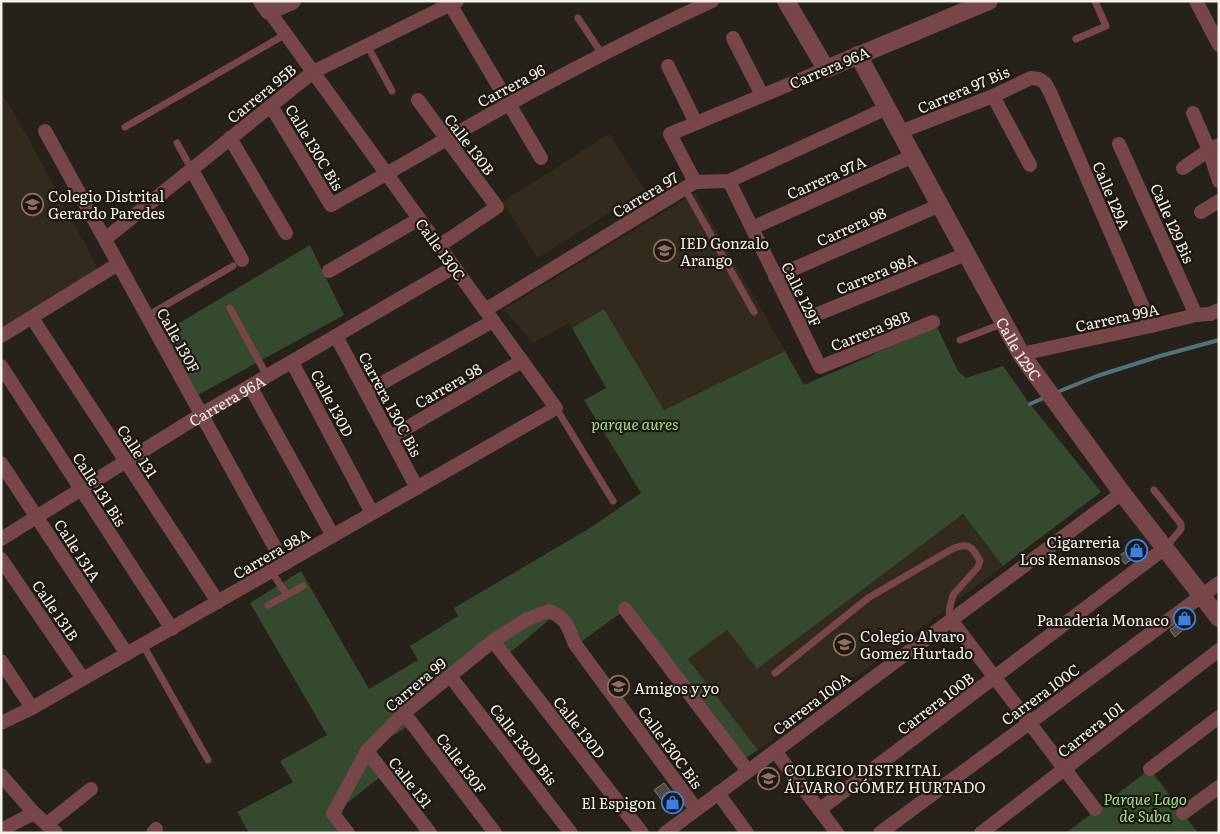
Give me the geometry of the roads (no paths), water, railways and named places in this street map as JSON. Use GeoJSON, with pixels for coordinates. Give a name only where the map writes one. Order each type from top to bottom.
{"type":"FeatureCollection","features":[{"type":"Feature","properties":{"kind":"street"},"geometry":{"type":"LineString","coordinates":[[266,6],[292,1]]}},
{"type":"Feature","properties":{"kind":"street","name":"Carrera 96"},"geometry":{"type":"LineString","coordinates":[[331,205],[509,104],[601,55],[712,1]]}},
{"type":"Feature","properties":{"kind":"street"},"geometry":{"type":"LineString","coordinates":[[786,1],[826,68]]}},
{"type":"Feature","properties":{"kind":"street","name":"Carrera 96A"},"geometry":{"type":"LineString","coordinates":[[690,186],[670,134],[989,1]]}},
{"type":"Feature","properties":{"kind":"street"},"geometry":{"type":"LineString","coordinates":[[1196,1],[1219,46]]}},
{"type":"Feature","properties":{"kind":"street"},"geometry":{"type":"LineString","coordinates":[[453,3],[541,158]]}},
{"type":"Feature","properties":{"kind":"street","name":"Carrera 95B"},"geometry":{"type":"LineString","coordinates":[[105,239],[313,72],[453,3]]}},
{"type":"Feature","properties":{"kind":"street","name":"Calle 130C"},"geometry":{"type":"LineString","coordinates":[[266,6],[556,408]]}},
{"type":"Feature","properties":{"kind":"street"},"geometry":{"type":"LineString","coordinates":[[733,38],[762,95]]}},
{"type":"Feature","properties":{"kind":"street","name":"Calle 129C"},"geometry":{"type":"LineString","coordinates":[[858,55],[1021,354],[1122,493],[1219,618]]}},
{"type":"Feature","properties":{"kind":"street"},"geometry":{"type":"LineString","coordinates":[[668,66],[696,123]]}},
{"type":"Feature","properties":{"kind":"street","name":"Carrera 97 Bis"},"geometry":{"type":"LineString","coordinates":[[900,132],[993,96],[1031,78],[1039,79]]}},
{"type":"Feature","properties":{"kind":"street","name":"Calle 129A"},"geometry":{"type":"LineString","coordinates":[[1039,79],[1045,83],[1050,92],[1151,326]]}},
{"type":"Feature","properties":{"kind":"street"},"geometry":{"type":"LineString","coordinates":[[993,96],[1030,164]]}},
{"type":"Feature","properties":{"kind":"street","name":"Calle 130B"},"geometry":{"type":"LineString","coordinates":[[418,100],[497,207],[439,246]]}},
{"type":"Feature","properties":{"kind":"street","name":"Calle 130C Bis"},"geometry":{"type":"LineString","coordinates":[[271,106],[331,205]]}},
{"type":"Feature","properties":{"kind":"street","name":"Carrera 97"},"geometry":{"type":"LineString","coordinates":[[366,392],[489,316],[690,186],[729,181],[887,108]]}},
{"type":"Feature","properties":{"kind":"street"},"geometry":{"type":"LineString","coordinates":[[1193,113],[1214,147],[1219,181]]}},
{"type":"Feature","properties":{"kind":"street","name":"Calle 130F"},"geometry":{"type":"LineString","coordinates":[[45,131],[284,564]]}},
{"type":"Feature","properties":{"kind":"street"},"geometry":{"type":"LineString","coordinates":[[230,138],[286,233]]}},
{"type":"Feature","properties":{"kind":"street","name":"Calle 129 Bis"},"geometry":{"type":"LineString","coordinates":[[1119,144],[1196,315]]}},
{"type":"Feature","properties":{"kind":"street"},"geometry":{"type":"LineString","coordinates":[[1183,168],[1214,147]]}},
{"type":"Feature","properties":{"kind":"street","name":"Carrera 97A"},"geometry":{"type":"LineString","coordinates":[[752,228],[913,156]]}},
{"type":"Feature","properties":{"kind":"street"},"geometry":{"type":"LineString","coordinates":[[192,170],[238,263]]}},
{"type":"Feature","properties":{"kind":"street","name":"Calle 129F"},"geometry":{"type":"LineString","coordinates":[[729,181],[820,367]]}},
{"type":"Feature","properties":{"kind":"street"},"geometry":{"type":"LineString","coordinates":[[1201,212],[1219,201]]}},
{"type":"Feature","properties":{"kind":"street","name":"Carrera 98"},"geometry":{"type":"LineString","coordinates":[[775,277],[940,205]]}},
{"type":"Feature","properties":{"kind":"street"},"geometry":{"type":"LineString","coordinates":[[328,271],[419,219]]}},
{"type":"Feature","properties":{"kind":"street","name":"Carrera 98A"},"geometry":{"type":"LineString","coordinates":[[798,322],[966,254]]}},
{"type":"Feature","properties":{"kind":"street"},"geometry":{"type":"LineString","coordinates":[[1,336],[118,264]]}},
{"type":"Feature","properties":{"kind":"street","name":"Carrera 96A"},"geometry":{"type":"LineString","coordinates":[[1,539],[202,414],[454,267]]}},
{"type":"Feature","properties":{"kind":"street","name":"Carrera 99A"},"geometry":{"type":"LineString","coordinates":[[1021,354],[1196,315],[1210,314],[1219,310]]}},
{"type":"Feature","properties":{"kind":"street","name":"Calle 131"},"geometry":{"type":"LineString","coordinates":[[32,318],[218,602]]}},
{"type":"Feature","properties":{"kind":"street","name":"Carrera 98B"},"geometry":{"type":"LineString","coordinates":[[820,367],[933,322]]}},
{"type":"Feature","properties":{"kind":"street","name":"Carrera 130C Bis"},"geometry":{"type":"LineString","coordinates":[[336,336],[417,488]]}},
{"type":"Feature","properties":{"kind":"street","name":"Carrera 98"},"geometry":{"type":"LineString","coordinates":[[390,437],[522,361]]}},
{"type":"Feature","properties":{"kind":"street","name":"Calle 130D"},"geometry":{"type":"LineString","coordinates":[[292,362],[372,513]]}},
{"type":"Feature","properties":{"kind":"street","name":"Calle 131 Bis"},"geometry":{"type":"LineString","coordinates":[[1,366],[172,629]]}},
{"type":"Feature","properties":{"kind":"street"},"geometry":{"type":"LineString","coordinates":[[250,386],[332,536]]}},
{"type":"Feature","properties":{"kind":"street","name":"Carrera 98A"},"geometry":{"type":"LineString","coordinates":[[1,723],[32,708],[172,629],[556,408]]}},
{"type":"Feature","properties":{"kind":"street","name":"Calle 131A"},"geometry":{"type":"LineString","coordinates":[[1,464],[127,654]]}},
{"type":"Feature","properties":{"kind":"street","name":"Carrera 100A"},"geometry":{"type":"LineString","coordinates":[[669,831],[1122,493]]}},
{"type":"Feature","properties":{"kind":"street","name":"Carrera 100B"},"geometry":{"type":"LineString","coordinates":[[819,810],[1165,548]]}},
{"type":"Feature","properties":{"kind":"street","name":"Calle 131B"},"geometry":{"type":"LineString","coordinates":[[1,559],[83,679]]}},
{"type":"Feature","properties":{"kind":"street","name":"Carrera 100C"},"geometry":{"type":"LineString","coordinates":[[880,833],[1219,583]]}},
{"type":"Feature","properties":{"kind":"street"},"geometry":{"type":"LineString","coordinates":[[625,609],[748,771]]}},
{"type":"Feature","properties":{"kind":"street","name":"Calle 130C Bis"},"geometry":{"type":"LineString","coordinates":[[549,611],[565,620],[575,644],[696,809]]}},
{"type":"Feature","properties":{"kind":"street","name":"Carrera 99"},"geometry":{"type":"LineString","coordinates":[[348,833],[333,814],[367,751],[404,713],[493,641],[527,619],[549,611]]}},
{"type":"Feature","properties":{"kind":"street"},"geometry":{"type":"LineString","coordinates":[[951,620],[1095,809]]}},
{"type":"Feature","properties":{"kind":"street","name":"Calle 130D"},"geometry":{"type":"LineString","coordinates":[[493,641],[642,833]]}},
{"type":"Feature","properties":{"kind":"street","name":"Carrera 101"},"geometry":{"type":"LineString","coordinates":[[981,833],[1219,650]]}},
{"type":"Feature","properties":{"kind":"street"},"geometry":{"type":"LineString","coordinates":[[1,661],[32,708]]}},
{"type":"Feature","properties":{"kind":"street","name":"Calle 130D Bis"},"geometry":{"type":"LineString","coordinates":[[450,676],[571,833]]}},
{"type":"Feature","properties":{"kind":"street","name":"Calle 130F"},"geometry":{"type":"LineString","coordinates":[[404,713],[495,833]]}},
{"type":"Feature","properties":{"kind":"street"},"geometry":{"type":"LineString","coordinates":[[1150,769],[1219,717]]}},
{"type":"Feature","properties":{"kind":"street","name":"Calle 131"},"geometry":{"type":"LineString","coordinates":[[367,751],[430,833]]}},
{"type":"Feature","properties":{"kind":"street"},"geometry":{"type":"LineString","coordinates":[[775,751],[837,833]]}},
{"type":"Feature","properties":{"kind":"street"},"geometry":{"type":"LineString","coordinates":[[1,776],[34,813],[52,828],[91,789]]}},
{"type":"Feature","properties":{"kind":"street"},"geometry":{"type":"LineString","coordinates":[[1183,813],[1219,787]]}},
{"type":"Feature","properties":{"kind":"street"},"geometry":{"type":"LineString","coordinates":[[718,793],[747,833]]}},
{"type":"Feature","properties":{"kind":"street"},"geometry":{"type":"LineString","coordinates":[[1,830],[34,813]]}},
{"type":"Feature","properties":{"kind":"lane"},"geometry":{"type":"LineString","coordinates":[[1076,38],[1106,26],[1095,1]]}},
{"type":"Feature","properties":{"kind":"lane"},"geometry":{"type":"LineString","coordinates":[[578,18],[601,55]]}},
{"type":"Feature","properties":{"kind":"lane"},"geometry":{"type":"LineString","coordinates":[[125,127],[286,34]]}},
{"type":"Feature","properties":{"kind":"lane"},"geometry":{"type":"LineString","coordinates":[[366,45],[392,91]]}},
{"type":"Feature","properties":{"kind":"lane"},"geometry":{"type":"LineString","coordinates":[[177,144],[192,170]]}},
{"type":"Feature","properties":{"kind":"lane"},"geometry":{"type":"LineString","coordinates":[[690,186],[754,312]]}},
{"type":"Feature","properties":{"kind":"lane"},"geometry":{"type":"LineString","coordinates":[[147,316],[238,263]]}},
{"type":"Feature","properties":{"kind":"lane"},"geometry":{"type":"LineString","coordinates":[[230,308],[267,376]]}},
{"type":"Feature","properties":{"kind":"lane"},"geometry":{"type":"LineString","coordinates":[[960,340],[1004,323]]}},
{"type":"Feature","properties":{"kind":"lane","name":"Calle 130C"},"geometry":{"type":"LineString","coordinates":[[556,408],[613,501]]}},
{"type":"Feature","properties":{"kind":"lane"},"geometry":{"type":"LineString","coordinates":[[1154,490],[1182,524],[1181,529],[1165,548]]}},
{"type":"Feature","properties":{"kind":"lane"},"geometry":{"type":"LineString","coordinates":[[774,673],[868,598],[962,545],[975,551],[980,562],[978,567],[953,595],[949,611],[951,620]]}},
{"type":"Feature","properties":{"kind":"lane"},"geometry":{"type":"LineString","coordinates":[[271,571],[287,595]]}},
{"type":"Feature","properties":{"kind":"lane"},"geometry":{"type":"LineString","coordinates":[[268,604],[303,586]]}},
{"type":"Feature","properties":{"kind":"lane"},"geometry":{"type":"LineString","coordinates":[[143,645],[208,760]]}},
{"type":"Feature","properties":{"kind":"waterway"},"geometry":{"type":"LineString","coordinates":[[1055,393],[1097,376],[1219,340]]}},
{"type":"Feature","properties":{"kind":"waterway"},"geometry":{"type":"LineString","coordinates":[[1030,404],[1046,397]]}},
{"type":"Feature","properties":{"kind":"place","name":"Colegio Distrital Gerardo Paredes"},"geometry":{"type":"Point","coordinates":[32,204]}},
{"type":"Feature","properties":{"kind":"place","name":"IED Gonzalo Arango"},"geometry":{"type":"Point","coordinates":[664,251]}},
{"type":"Feature","properties":{"kind":"place","name":"Cigarreria Los Remansos"},"geometry":{"type":"Point","coordinates":[1136,550]}},
{"type":"Feature","properties":{"kind":"place","name":"Panadería Monaco"},"geometry":{"type":"Point","coordinates":[1185,619]}},
{"type":"Feature","properties":{"kind":"place","name":"Colegio Alvaro Gomez Hurtado"},"geometry":{"type":"Point","coordinates":[844,644]}},
{"type":"Feature","properties":{"kind":"place","name":"Amigos y yo"},"geometry":{"type":"Point","coordinates":[618,687]}},
{"type":"Feature","properties":{"kind":"place","name":"COLEGIO DISTRITAL ÁLVARO GÓMEZ HURTADO"},"geometry":{"type":"Point","coordinates":[768,778]}},
{"type":"Feature","properties":{"kind":"place","name":"El Espigon"},"geometry":{"type":"Point","coordinates":[672,802]}},
{"type":"Feature","properties":{"kind":"park label","name":"parque aures"},"geometry":{"type":"Point","coordinates":[635,423]}},
{"type":"Feature","properties":{"kind":"park label","name":"Parque Lago de Suba"},"geometry":{"type":"Point","coordinates":[1145,806]}}]}
